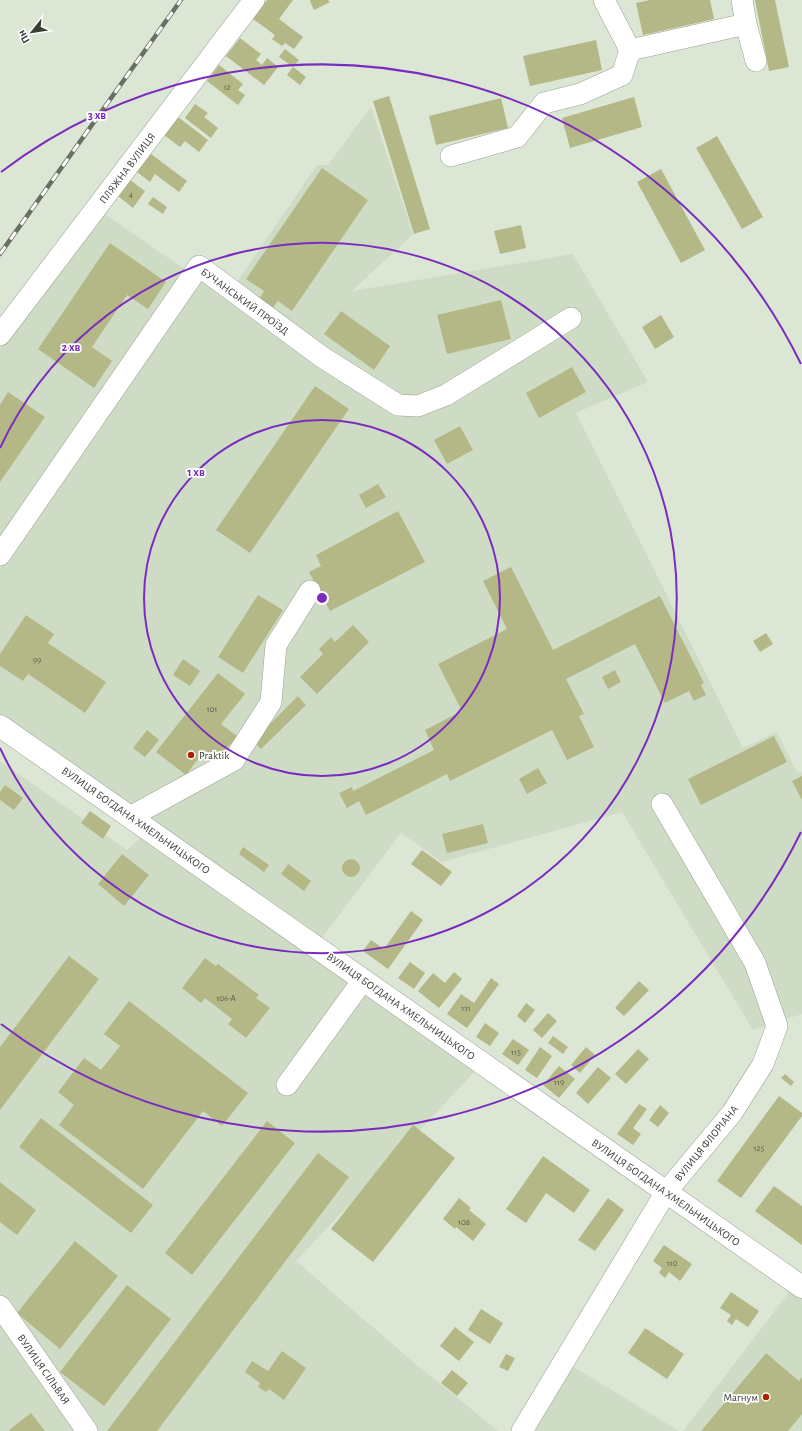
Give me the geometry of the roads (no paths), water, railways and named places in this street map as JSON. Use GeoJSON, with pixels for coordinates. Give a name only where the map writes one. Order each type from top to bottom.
{"type":"FeatureCollection","features":[{"type":"Feature","properties":{"kind":"highway","name":"ВУЛИЦЯ БОГДАНА ХМЕЛЬНИЦЬКОГО"},"geometry":{"type":"LineString","coordinates":[[0,726],[802,1287]]}},
{"type":"Feature","properties":{"kind":"street","name":"ПЛЯЖНА ВУЛИЦЯ"},"geometry":{"type":"LineString","coordinates":[[0,335],[254,0]]}},
{"type":"Feature","properties":{"kind":"street"},"geometry":{"type":"LineString","coordinates":[[451,156],[517,137],[544,103],[580,94],[622,75],[630,50],[604,0]]}},
{"type":"Feature","properties":{"kind":"street"},"geometry":{"type":"LineString","coordinates":[[742,0],[746,24],[756,61]]}},
{"type":"Feature","properties":{"kind":"street"},"geometry":{"type":"LineString","coordinates":[[630,50],[746,24]]}},
{"type":"Feature","properties":{"kind":"street","name":"БУЧАНСЬКИЙ ПРОЇЗД"},"geometry":{"type":"LineString","coordinates":[[0,555],[199,266],[322,357],[398,405],[418,406],[446,395],[572,318]]}},
{"type":"Feature","properties":{"kind":"street"},"geometry":{"type":"LineString","coordinates":[[130,817],[234,760],[271,702],[276,645],[310,591]]}},
{"type":"Feature","properties":{"kind":"street","name":"ВУЛИЦЯ ФЛОРІАНА"},"geometry":{"type":"LineString","coordinates":[[522,1431],[666,1192],[732,1113],[763,1064],[777,1026],[755,963],[662,804]]}},
{"type":"Feature","properties":{"kind":"street"},"geometry":{"type":"LineString","coordinates":[[287,1085],[363,980]]}},
{"type":"Feature","properties":{"kind":"street","name":"ВУЛИЦЯ СІЛЬВАЯ"},"geometry":{"type":"LineString","coordinates":[[0,1306],[87,1431]]}},
{"type":"Feature","properties":{"kind":"railway"},"geometry":{"type":"LineString","coordinates":[[0,254],[181,0]]}},
{"type":"Feature","properties":{"kind":"place","name":"Praktik"},"geometry":{"type":"Point","coordinates":[191,755]}},
{"type":"Feature","properties":{"kind":"place","name":"Магнум"},"geometry":{"type":"Point","coordinates":[766,1397]}}]}
